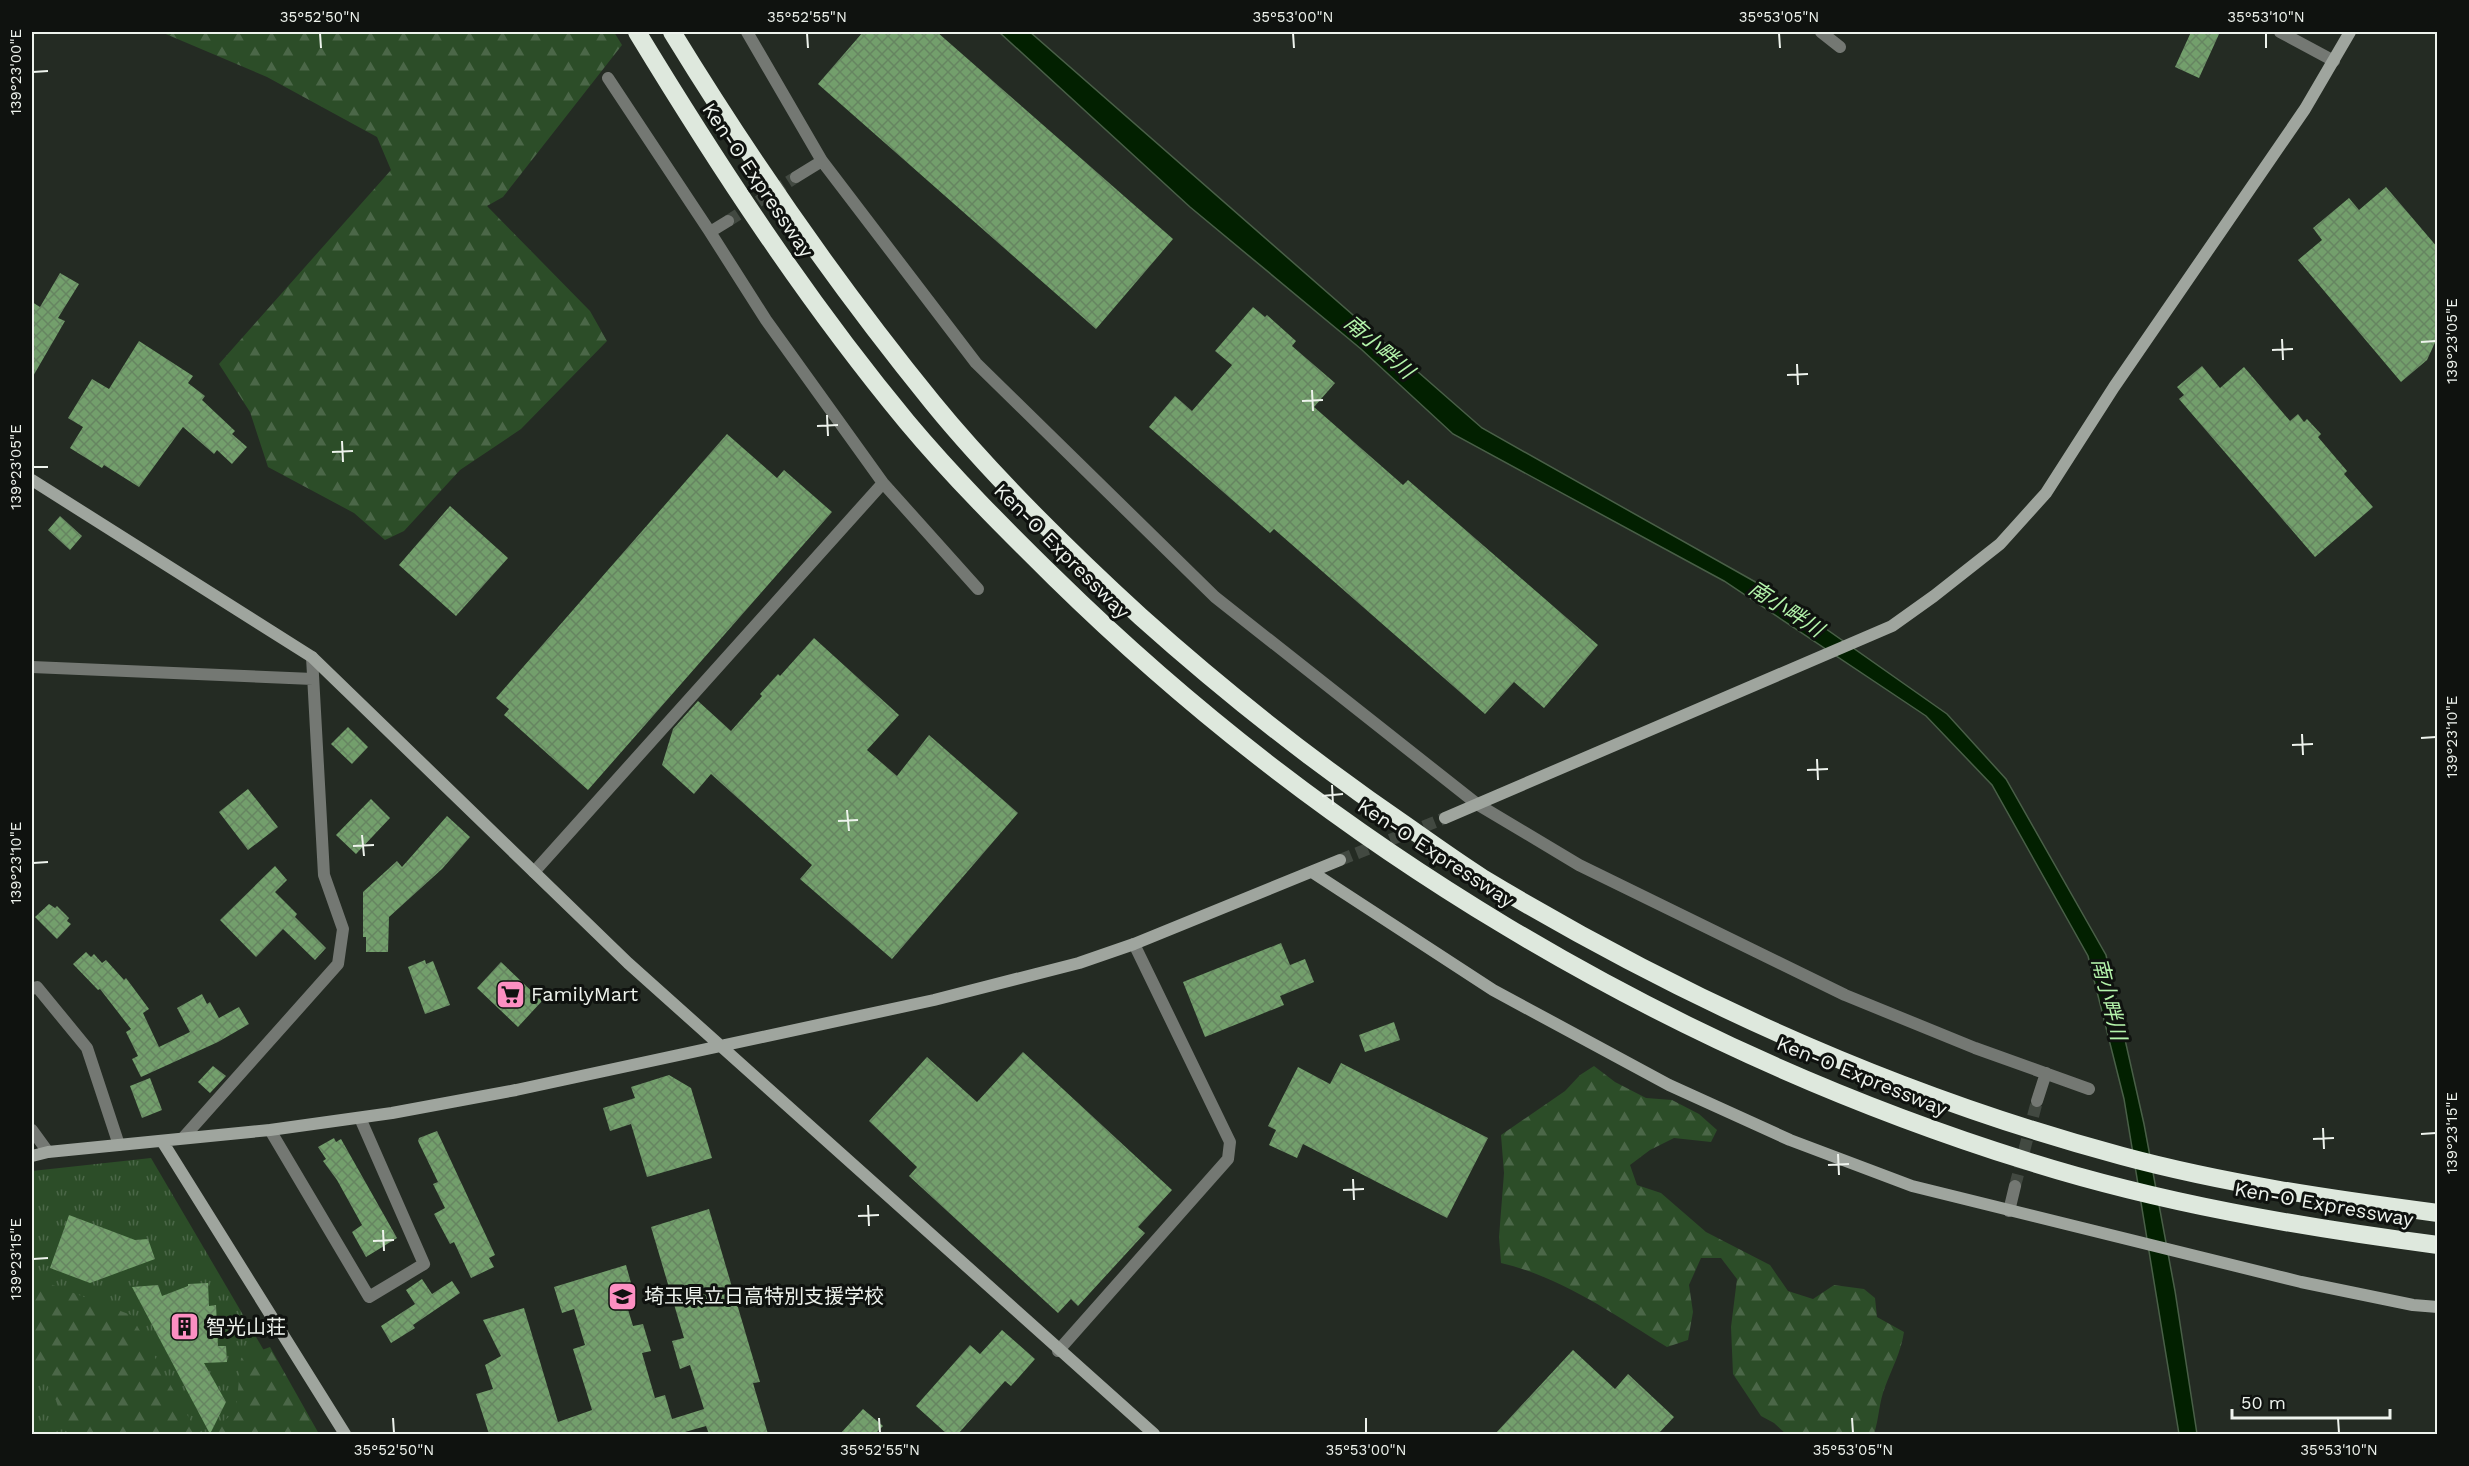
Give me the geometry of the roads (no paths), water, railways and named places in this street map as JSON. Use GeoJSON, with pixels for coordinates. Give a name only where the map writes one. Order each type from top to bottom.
{"type":"FeatureCollection","features":[{"type":"Feature","properties":{"kind":"highway","name":"Ken-O Expressway"},"geometry":{"type":"LineString","coordinates":[[637,32],[694,127],[826,320],[910,425],[1005,530],[1084,607],[1163,679],[1251,751],[1343,820],[1464,902],[1611,986],[1765,1061],[1934,1130],[2032,1162],[2123,1188],[2188,1203],[2358,1235],[2438,1245]]}},
{"type":"Feature","properties":{"kind":"highway","name":"Ken-O Expressway"},"geometry":{"type":"LineString","coordinates":[[672,32],[787,211],[935,406],[1027,507],[1107,585],[1187,658],[1272,728],[1356,792],[1481,877],[1625,957],[1765,1028],[1942,1099],[2117,1155],[2182,1171],[2260,1187],[2438,1213]]}},
{"type":"Feature","properties":{"kind":"street"},"geometry":{"type":"LineString","coordinates":[[747,32],[822,161],[976,363],[1215,597],[1477,804],[1579,865],[1845,995],[1975,1048],[2089,1089]]}},
{"type":"Feature","properties":{"kind":"street"},"geometry":{"type":"LineString","coordinates":[[1821,32],[1840,47]]}},
{"type":"Feature","properties":{"kind":"street"},"geometry":{"type":"LineString","coordinates":[[2280,32],[2334,61]]}},
{"type":"Feature","properties":{"kind":"street"},"geometry":{"type":"LineString","coordinates":[[1445,818],[1890,626],[1934,596],[1991,551],[2046,494],[2114,387],[2305,109],[2350,32]]}},
{"type":"Feature","properties":{"kind":"street"},"geometry":{"type":"LineString","coordinates":[[608,78],[766,320],[883,483],[978,589]]}},
{"type":"Feature","properties":{"kind":"street"},"geometry":{"type":"LineString","coordinates":[[796,177],[822,161]]}},
{"type":"Feature","properties":{"kind":"street"},"geometry":{"type":"LineString","coordinates":[[710,232],[728,221]]}},
{"type":"Feature","properties":{"kind":"street"},"geometry":{"type":"LineString","coordinates":[[32,480],[312,657],[628,963],[1058,1351],[1154,1434]]}},
{"type":"Feature","properties":{"kind":"street"},"geometry":{"type":"LineString","coordinates":[[534,873],[883,483]]}},
{"type":"Feature","properties":{"kind":"street"},"geometry":{"type":"LineString","coordinates":[[183,1138],[338,964],[343,929],[324,875],[312,657]]}},
{"type":"Feature","properties":{"kind":"street"},"geometry":{"type":"LineString","coordinates":[[32,668],[313,679]]}},
{"type":"Feature","properties":{"kind":"street"},"geometry":{"type":"LineString","coordinates":[[32,1156],[48,1152],[270,1130],[360,1118],[516,1090],[719,1044],[934,1000],[1079,963],[1134,944],[1340,860]]}},
{"type":"Feature","properties":{"kind":"street"},"geometry":{"type":"LineString","coordinates":[[1312,872],[1493,990],[1670,1085],[1790,1140],[1912,1186],[2009,1211],[2301,1282],[2413,1305],[2438,1307]]}},
{"type":"Feature","properties":{"kind":"street"},"geometry":{"type":"LineString","coordinates":[[1058,1351],[1228,1159],[1230,1142],[1134,944]]}},
{"type":"Feature","properties":{"kind":"street"},"geometry":{"type":"LineString","coordinates":[[32,989],[37,987],[87,1048],[119,1145]]}},
{"type":"Feature","properties":{"kind":"street"},"geometry":{"type":"LineString","coordinates":[[2037,1101],[2046,1073]]}},
{"type":"Feature","properties":{"kind":"street"},"geometry":{"type":"LineString","coordinates":[[270,1130],[369,1297],[424,1264],[360,1118]]}},
{"type":"Feature","properties":{"kind":"street"},"geometry":{"type":"LineString","coordinates":[[32,1130],[48,1152]]}},
{"type":"Feature","properties":{"kind":"street"},"geometry":{"type":"LineString","coordinates":[[162,1141],[345,1434]]}},
{"type":"Feature","properties":{"kind":"street"},"geometry":{"type":"LineString","coordinates":[[2009,1211],[2015,1186]]}},
{"type":"Feature","properties":{"kind":"water","name":"南小畔川"},"geometry":{"type":"Polygon","coordinates":[[[999,32],[1030,32],[1482,428],[1775,593],[1947,714],[2006,779],[2106,955],[2144,1124],[2175,1291],[2197,1434],[2179,1434],[2124,1099],[2088,956],[1992,785],[1926,716],[1724,581],[1453,434],[1361,349],[1190,207],[999,32]]]}},
{"type":"Feature","properties":{"kind":"tunnel"},"geometry":{"type":"LineString","coordinates":[[728,221],[796,177]]}},
{"type":"Feature","properties":{"kind":"tunnel"},"geometry":{"type":"LineString","coordinates":[[1340,860],[1445,818]]}},
{"type":"Feature","properties":{"kind":"tunnel"},"geometry":{"type":"LineString","coordinates":[[2015,1186],[2037,1101]]}},
{"type":"Feature","properties":{"kind":"place","name":"FamilyMart"},"geometry":{"type":"Point","coordinates":[510,994]}},
{"type":"Feature","properties":{"kind":"place","name":"埼玉県立日高特別支援学校"},"geometry":{"type":"Point","coordinates":[623,1296]}},
{"type":"Feature","properties":{"kind":"place","name":"智光山荘"},"geometry":{"type":"Point","coordinates":[185,1327]}}]}
